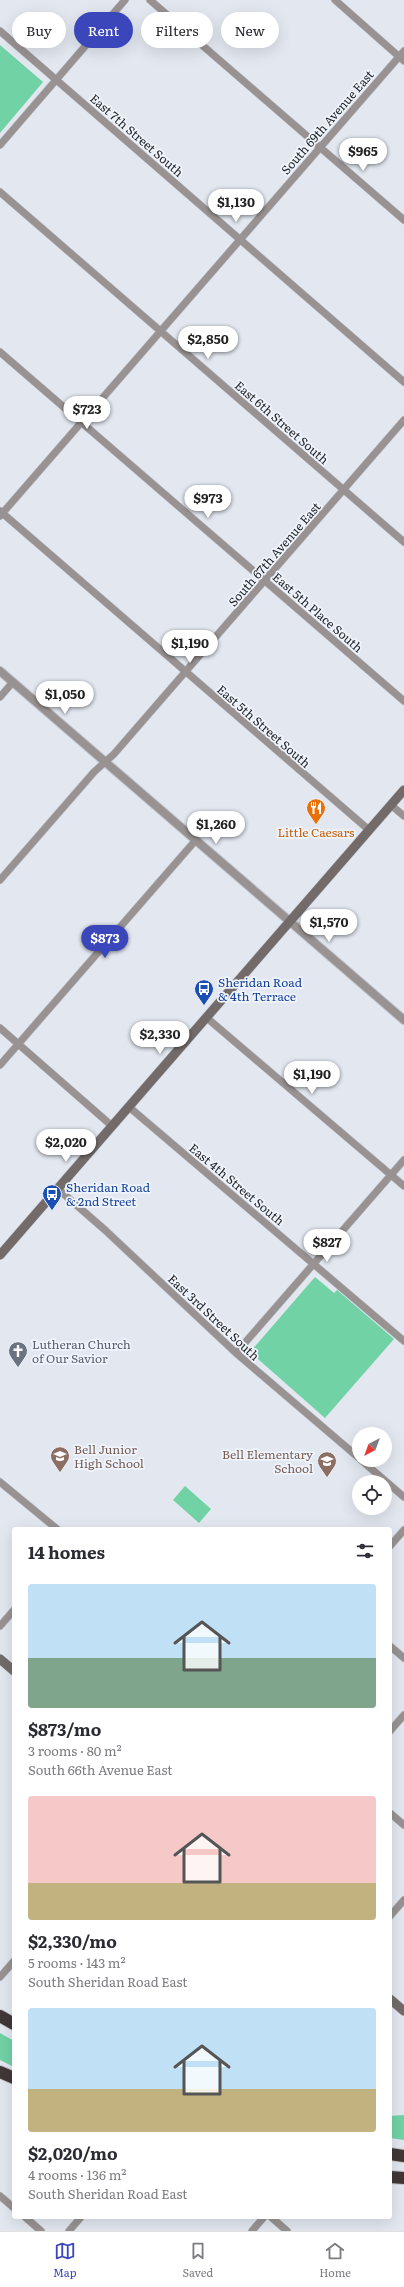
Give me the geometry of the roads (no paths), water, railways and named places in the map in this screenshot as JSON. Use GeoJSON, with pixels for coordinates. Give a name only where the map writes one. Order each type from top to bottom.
{"type":"FeatureCollection","features":[{"type":"Feature","properties":{"kind":"highway"},"geometry":{"type":"LineString","coordinates":[[0,2016],[12,2023]]}},
{"type":"Feature","properties":{"kind":"highway"},"geometry":{"type":"LineString","coordinates":[[0,2072],[12,2077]]}},
{"type":"Feature","properties":{"kind":"highway"},"geometry":{"type":"LineString","coordinates":[[392,2154],[404,2156]]}},
{"type":"Feature","properties":{"kind":"highway"},"geometry":{"type":"LineString","coordinates":[[392,2177],[404,2178]]}},
{"type":"Feature","properties":{"kind":"main road"},"geometry":{"type":"LineString","coordinates":[[0,1255],[404,790]]}},
{"type":"Feature","properties":{"kind":"main road"},"geometry":{"type":"LineString","coordinates":[[0,1659],[12,1669]]}},
{"type":"Feature","properties":{"kind":"main road"},"geometry":{"type":"LineString","coordinates":[[392,2001],[404,2011]]}},
{"type":"Feature","properties":{"kind":"street"},"geometry":{"type":"LineString","coordinates":[[0,145],[55,79],[125,0]]}},
{"type":"Feature","properties":{"kind":"street"},"geometry":{"type":"LineString","coordinates":[[150,0],[404,220]]}},
{"type":"Feature","properties":{"kind":"street"},"geometry":{"type":"LineString","coordinates":[[335,0],[401,59]]}},
{"type":"Feature","properties":{"kind":"street","name":"East 7th Street South"},"geometry":{"type":"LineString","coordinates":[[0,31],[404,382]]}},
{"type":"Feature","properties":{"kind":"street","name":"South 69th Avenue East"},"geometry":{"type":"LineString","coordinates":[[1,513],[161,332],[320,148],[401,59],[404,51]]}},
{"type":"Feature","properties":{"kind":"street","name":"East 6th Street South"},"geometry":{"type":"LineString","coordinates":[[0,192],[404,542]]}},
{"type":"Feature","properties":{"kind":"street","name":"East 5th Place South"},"geometry":{"type":"LineString","coordinates":[[0,352],[404,701]]}},
{"type":"Feature","properties":{"kind":"street","name":"South 67th Avenue East"},"geometry":{"type":"LineString","coordinates":[[0,880],[94,772],[114,754],[344,491],[404,420]]}},
{"type":"Feature","properties":{"kind":"street","name":"East 5th Street South"},"geometry":{"type":"LineString","coordinates":[[1,513],[369,830]]}},
{"type":"Feature","properties":{"kind":"street"},"geometry":{"type":"LineString","coordinates":[[0,671],[404,1020]]}},
{"type":"Feature","properties":{"kind":"street"},"geometry":{"type":"LineString","coordinates":[[0,697],[13,682]]}},
{"type":"Feature","properties":{"kind":"street"},"geometry":{"type":"LineString","coordinates":[[391,805],[404,816]]}},
{"type":"Feature","properties":{"kind":"street"},"geometry":{"type":"LineString","coordinates":[[0,1065],[195,840]]}},
{"type":"Feature","properties":{"kind":"street"},"geometry":{"type":"LineString","coordinates":[[207,1018],[404,1186]]}},
{"type":"Feature","properties":{"kind":"street"},"geometry":{"type":"LineString","coordinates":[[0,1028],[112,1126]]}},
{"type":"Feature","properties":{"kind":"street","name":"East 4th Street South"},"geometry":{"type":"LineString","coordinates":[[129,1107],[404,1341]]}},
{"type":"Feature","properties":{"kind":"street"},"geometry":{"type":"LineString","coordinates":[[236,1353],[404,1160]]}},
{"type":"Feature","properties":{"kind":"street","name":"East 3rd Street South"},"geometry":{"type":"LineString","coordinates":[[58,1189],[236,1353],[352,1452]]}},
{"type":"Feature","properties":{"kind":"street","name":"East 3rd Street South"},"geometry":{"type":"LineString","coordinates":[[369,1467],[404,1497]]}},
{"type":"Feature","properties":{"kind":"street"},"geometry":{"type":"LineString","coordinates":[[0,1482],[55,1527]]}},
{"type":"Feature","properties":{"kind":"street"},"geometry":{"type":"LineString","coordinates":[[392,1544],[404,1530]]}},
{"type":"Feature","properties":{"kind":"street"},"geometry":{"type":"LineString","coordinates":[[0,1626],[12,1612]]}},
{"type":"Feature","properties":{"kind":"street"},"geometry":{"type":"LineString","coordinates":[[392,1648],[404,1658]]}},
{"type":"Feature","properties":{"kind":"street"},"geometry":{"type":"LineString","coordinates":[[392,1729],[404,1715]]}},
{"type":"Feature","properties":{"kind":"street"},"geometry":{"type":"LineString","coordinates":[[392,1816],[404,1826]]}},
{"type":"Feature","properties":{"kind":"street"},"geometry":{"type":"LineString","coordinates":[[392,1914],[404,1900]]}},
{"type":"Feature","properties":{"kind":"street"},"geometry":{"type":"LineString","coordinates":[[0,1977],[12,1963]]}},
{"type":"Feature","properties":{"kind":"street"},"geometry":{"type":"LineString","coordinates":[[0,2196],[12,2206]]}},
{"type":"Feature","properties":{"kind":"street"},"geometry":{"type":"LineString","coordinates":[[27,2219],[41,2231]]}},
{"type":"Feature","properties":{"kind":"street"},"geometry":{"type":"LineString","coordinates":[[69,2231],[79,2219]]}},
{"type":"Feature","properties":{"kind":"street"},"geometry":{"type":"LineString","coordinates":[[252,2231],[262,2219]]}},
{"type":"Feature","properties":{"kind":"street"},"geometry":{"type":"LineString","coordinates":[[273,2219],[287,2231]]}},
{"type":"Feature","properties":{"kind":"place","name":"Little Caesars"},"geometry":{"type":"Point","coordinates":[316,825]}},
{"type":"Feature","properties":{"kind":"place","name":"Sheridan Road & 4th Terrace"},"geometry":{"type":"Point","coordinates":[204,1006]}},
{"type":"Feature","properties":{"kind":"place","name":"Sheridan Road & 2nd Street"},"geometry":{"type":"Point","coordinates":[52,1211]}},
{"type":"Feature","properties":{"kind":"place","name":"Lutheran Church of Our Savior"},"geometry":{"type":"Point","coordinates":[18,1368]}},
{"type":"Feature","properties":{"kind":"place","name":"Bell Junior High School"},"geometry":{"type":"Point","coordinates":[60,1473]}},
{"type":"Feature","properties":{"kind":"place","name":"Bell Elementary School"},"geometry":{"type":"Point","coordinates":[327,1478]}}]}
